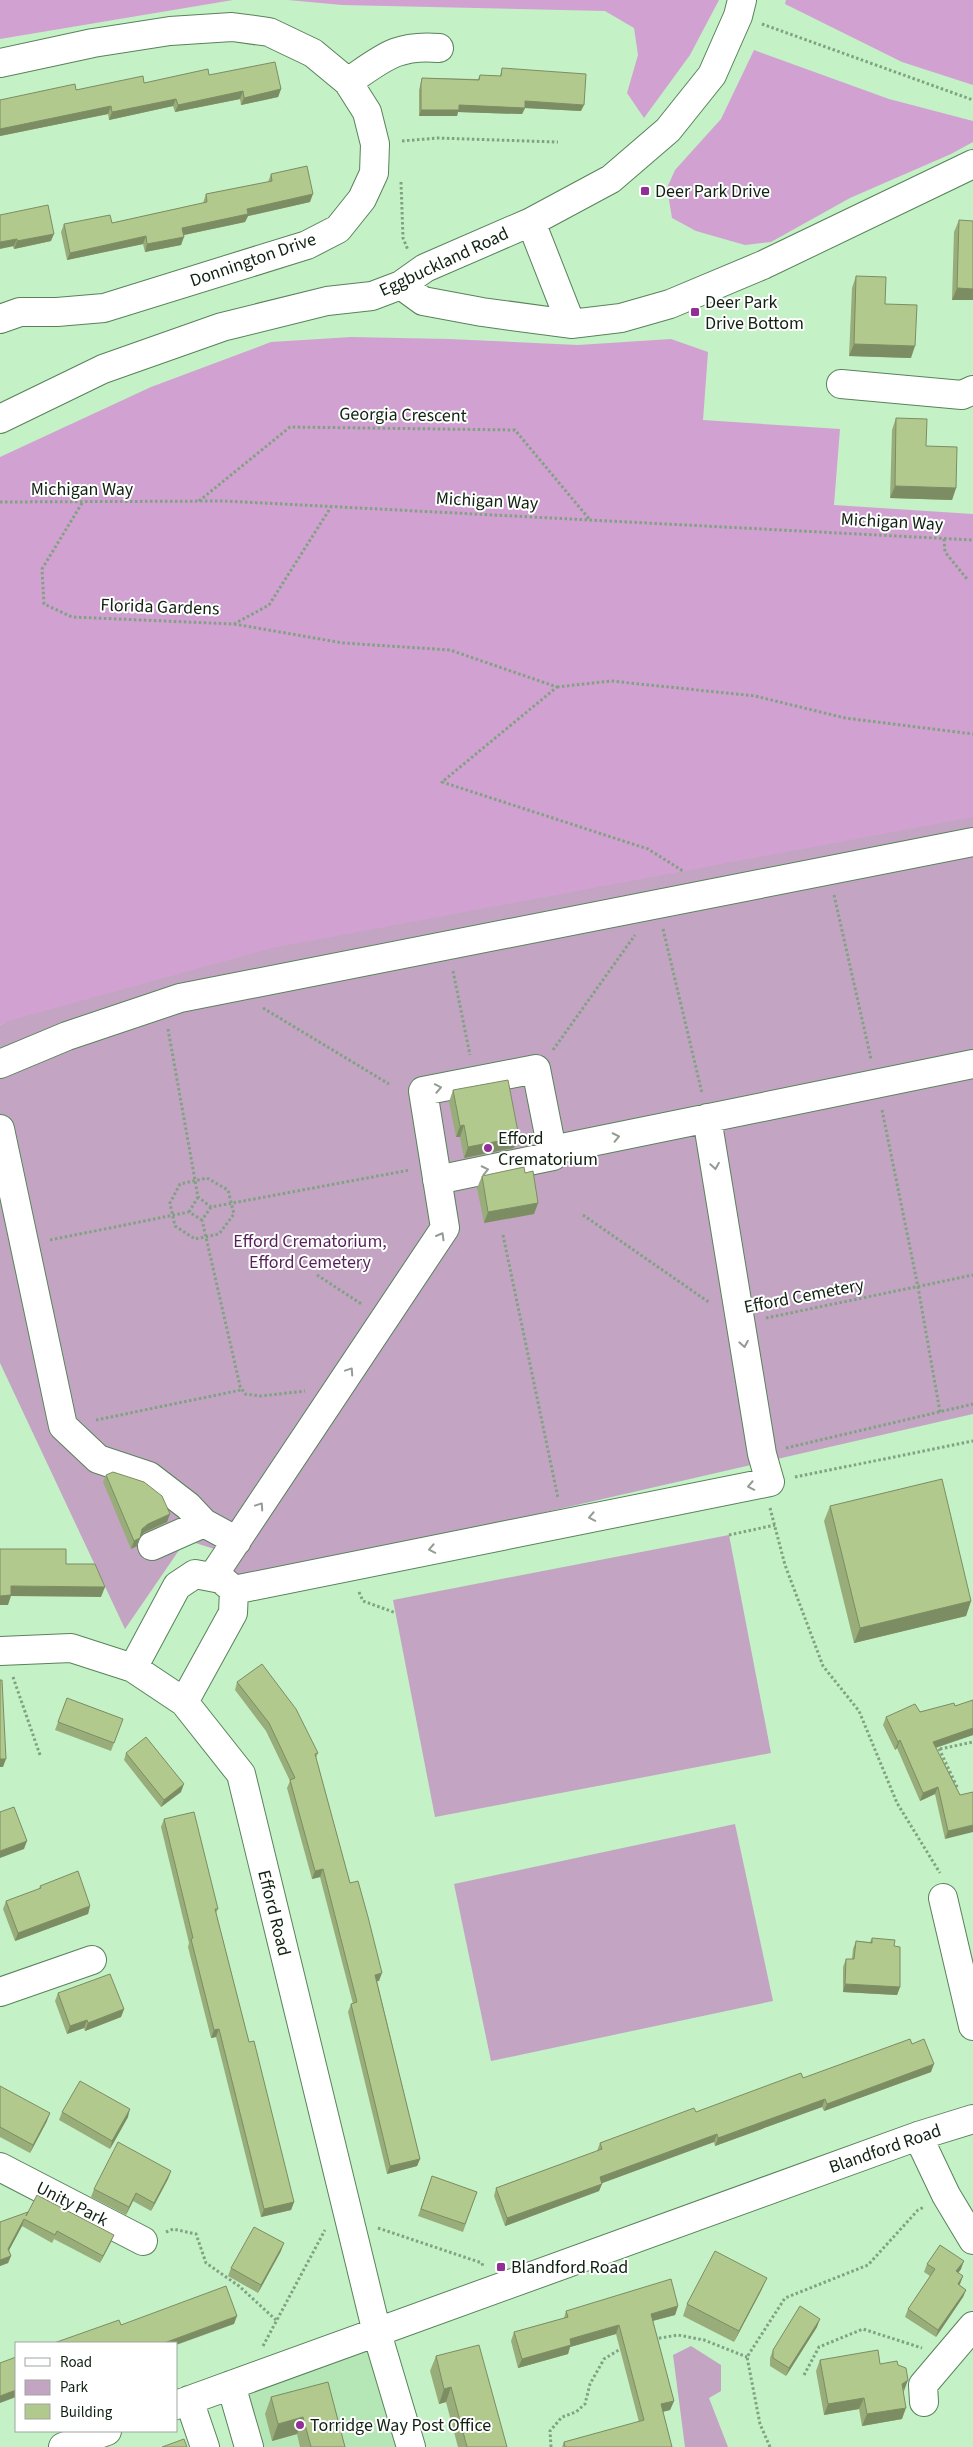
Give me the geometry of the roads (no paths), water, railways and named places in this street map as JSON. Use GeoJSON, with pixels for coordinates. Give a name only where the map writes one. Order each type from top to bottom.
{"type":"FeatureCollection","features":[{"type":"Feature","properties":{"kind":"street","name":"Eggbuckland Road"},"geometry":{"type":"LineString","coordinates":[[1,415],[104,369],[222,327],[327,301],[372,296],[531,222],[611,179],[668,130],[712,75],[740,8]]}},
{"type":"Feature","properties":{"kind":"street","name":"Donnington Drive"},"geometry":{"type":"LineString","coordinates":[[0,64],[93,43],[170,31],[232,27],[269,32],[313,52],[348,82],[367,112],[375,144],[374,172],[362,199],[338,229],[307,245],[104,308],[57,312],[20,312],[0,319]]}},
{"type":"Feature","properties":{"kind":"street"},"geometry":{"type":"LineString","coordinates":[[348,82],[393,52],[418,46],[439,48]]}},
{"type":"Feature","properties":{"kind":"street"},"geometry":{"type":"LineString","coordinates":[[410,279],[423,301],[571,324],[621,318],[670,304],[763,265],[973,164]]}},
{"type":"Feature","properties":{"kind":"street"},"geometry":{"type":"LineString","coordinates":[[531,222],[571,324]]}},
{"type":"Feature","properties":{"kind":"street"},"geometry":{"type":"LineString","coordinates":[[841,384],[962,394],[973,390]]}},
{"type":"Feature","properties":{"kind":"street"},"geometry":{"type":"LineString","coordinates":[[0,1064],[67,1036],[180,998],[973,842]]}},
{"type":"Feature","properties":{"kind":"street"},"geometry":{"type":"LineString","coordinates":[[552,1150],[973,1064]]}},
{"type":"Feature","properties":{"kind":"street"},"geometry":{"type":"LineString","coordinates":[[184,1702],[234,1613],[223,1583],[237,1541],[445,1228],[436,1173],[423,1091],[536,1069],[553,1156],[436,1173]]}},
{"type":"Feature","properties":{"kind":"street"},"geometry":{"type":"LineString","coordinates":[[133,1668],[177,1586],[195,1574],[223,1583],[348,1566],[767,1483],[707,1118]]}},
{"type":"Feature","properties":{"kind":"street"},"geometry":{"type":"LineString","coordinates":[[0,1129],[63,1426],[98,1459],[149,1476],[188,1506],[204,1524],[237,1541]]}},
{"type":"Feature","properties":{"kind":"street"},"geometry":{"type":"LineString","coordinates":[[152,1546],[204,1524]]}},
{"type":"Feature","properties":{"kind":"street","name":"Efford Road"},"geometry":{"type":"LineString","coordinates":[[2,1651],[70,1648],[133,1668],[184,1702],[241,1774],[252,1827],[376,2333],[410,2447]]}},
{"type":"Feature","properties":{"kind":"street"},"geometry":{"type":"LineString","coordinates":[[943,1898],[973,2026]]}},
{"type":"Feature","properties":{"kind":"street"},"geometry":{"type":"LineString","coordinates":[[0,1992],[92,1960]]}},
{"type":"Feature","properties":{"kind":"street","name":"Blandford Road"},"geometry":{"type":"LineString","coordinates":[[183,2403],[918,2136],[973,2119]]}},
{"type":"Feature","properties":{"kind":"street"},"geometry":{"type":"LineString","coordinates":[[918,2136],[946,2194],[973,2240]]}},
{"type":"Feature","properties":{"kind":"street","name":"Unity Park"},"geometry":{"type":"LineString","coordinates":[[0,2168],[143,2241]]}},
{"type":"Feature","properties":{"kind":"street"},"geometry":{"type":"LineString","coordinates":[[924,2402],[923,2385],[973,2326]]}},
{"type":"Feature","properties":{"kind":"street"},"geometry":{"type":"LineString","coordinates":[[238,2382],[249,2447]]}},
{"type":"Feature","properties":{"kind":"street"},"geometry":{"type":"LineString","coordinates":[[183,2403],[205,2447]]}},
{"type":"Feature","properties":{"kind":"street"},"geometry":{"type":"LineString","coordinates":[[64,2447],[104,2432]]}},
{"type":"Feature","properties":{"kind":"place","name":"Deer Park Drive"},"geometry":{"type":"Point","coordinates":[645,191]}},
{"type":"Feature","properties":{"kind":"place","name":"Deer Park Drive Bottom"},"geometry":{"type":"Point","coordinates":[695,312]}},
{"type":"Feature","properties":{"kind":"place","name":"Efford Crematorium"},"geometry":{"type":"Point","coordinates":[488,1148]}},
{"type":"Feature","properties":{"kind":"place","name":"Blandford Road"},"geometry":{"type":"Point","coordinates":[501,2267]}},
{"type":"Feature","properties":{"kind":"place","name":"Torridge Way Post Office"},"geometry":{"type":"Point","coordinates":[300,2425]}},
{"type":"Feature","properties":{"kind":"park label","name":"Efford Crematorium, Efford Cemetery"},"geometry":{"type":"Point","coordinates":[310,1251]}}]}
